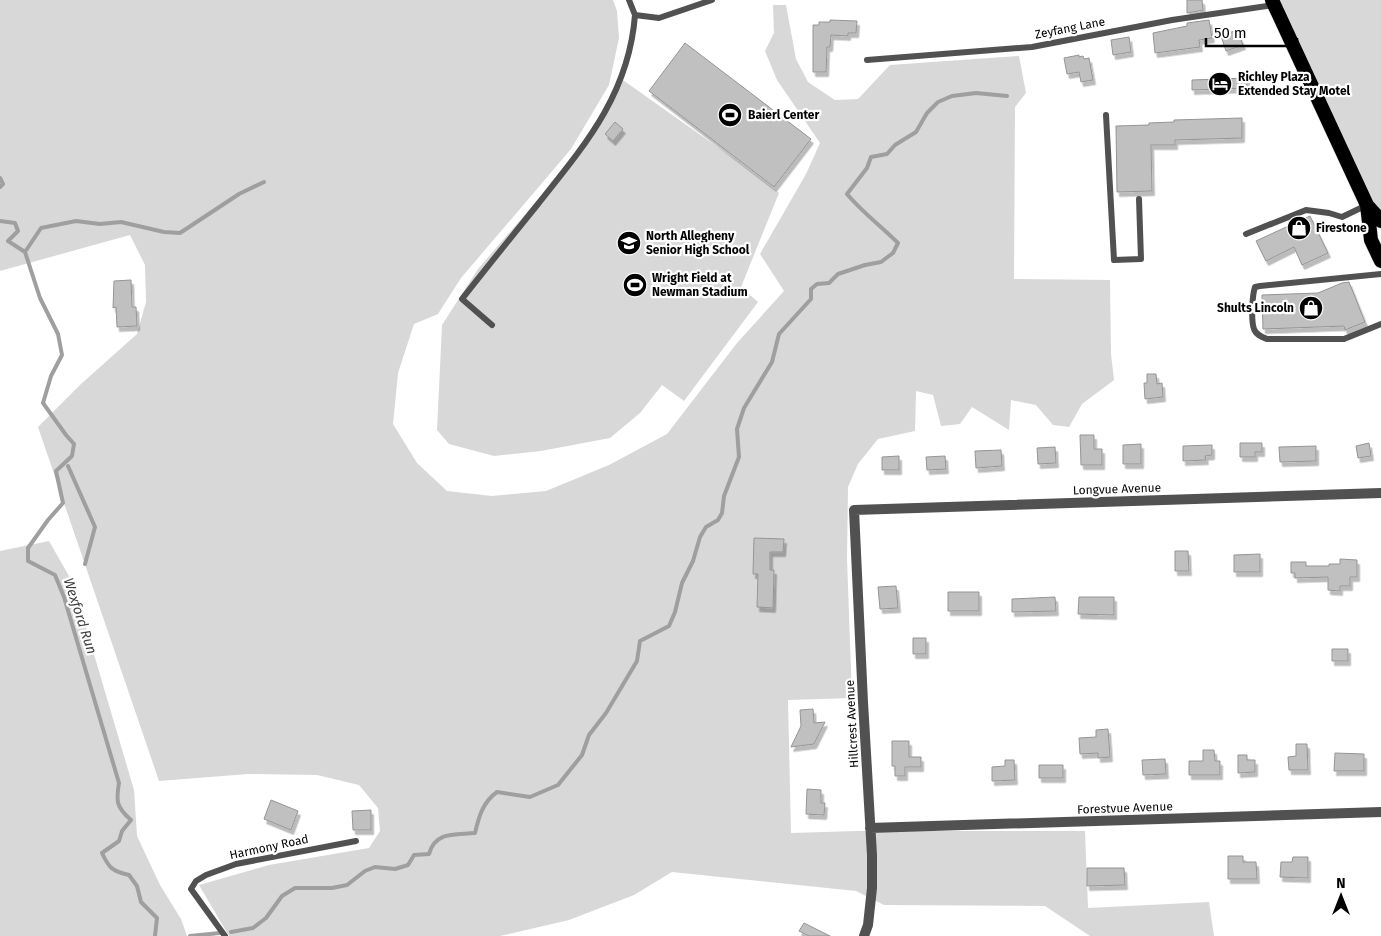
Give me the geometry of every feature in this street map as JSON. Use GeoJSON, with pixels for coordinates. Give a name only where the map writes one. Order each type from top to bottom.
{"type":"FeatureCollection","features":[{"type":"Feature","properties":{"kind":"highway"},"geometry":{"type":"LineString","coordinates":[[1273,3],[1367,205],[1381,221]]}},
{"type":"Feature","properties":{"kind":"highway"},"geometry":{"type":"LineString","coordinates":[[1367,205],[1371,240],[1381,261]]}},
{"type":"Feature","properties":{"kind":"street","name":"Longvue Avenue"},"geometry":{"type":"LineString","coordinates":[[854,510],[1381,493]]}},
{"type":"Feature","properties":{"kind":"street","name":"Hillcrest Avenue"},"geometry":{"type":"LineString","coordinates":[[854,510],[872,888],[868,925],[864,936]]}},
{"type":"Feature","properties":{"kind":"street","name":"Forestvue Avenue"},"geometry":{"type":"LineString","coordinates":[[870,828],[1381,812]]}},
{"type":"Feature","properties":{"kind":"lane"},"geometry":{"type":"LineString","coordinates":[[492,324],[462,298],[584,146],[607,111],[633,38],[635,15],[629,0]]}},
{"type":"Feature","properties":{"kind":"lane"},"geometry":{"type":"LineString","coordinates":[[635,15],[658,18],[712,0]]}},
{"type":"Feature","properties":{"kind":"lane","name":"Zeyfang Lane"},"geometry":{"type":"LineString","coordinates":[[868,60],[1032,47],[1273,3]]}},
{"type":"Feature","properties":{"kind":"lane"},"geometry":{"type":"LineString","coordinates":[[1106,115],[1114,260],[1142,259],[1138,199]]}},
{"type":"Feature","properties":{"kind":"lane"},"geometry":{"type":"LineString","coordinates":[[1246,234],[1306,210],[1342,217],[1367,205]]}},
{"type":"Feature","properties":{"kind":"lane"},"geometry":{"type":"LineString","coordinates":[[1381,274],[1260,286],[1255,288],[1253,311],[1254,330],[1260,337],[1267,339],[1344,339],[1381,324]]}},
{"type":"Feature","properties":{"kind":"lane","name":"Harmony Road"},"geometry":{"type":"LineString","coordinates":[[225,936],[191,889],[196,881],[236,864],[356,841]]}},
{"type":"Feature","properties":{"kind":"shaded area"},"geometry":{"type":"Polygon","coordinates":[[[0,0],[613,0],[617,11],[619,38],[609,85],[571,149],[461,278],[438,314],[414,324],[398,373],[393,424],[417,463],[447,491],[492,496],[546,491],[609,465],[667,434],[737,343],[784,291],[760,254],[806,174],[820,143],[777,80],[765,51],[774,33],[773,5],[786,5],[796,59],[808,82],[835,100],[858,99],[890,65],[1019,56],[1026,93],[1015,107],[1014,279],[1110,280],[1111,354],[1114,380],[1082,404],[1069,427],[1053,425],[1036,405],[1011,400],[1009,430],[972,407],[960,424],[941,426],[933,395],[916,391],[915,431],[878,439],[858,464],[848,487],[847,558],[852,698],[788,700],[791,833],[857,831],[1085,831],[1088,908],[1209,902],[1214,936],[1090,936],[1045,906],[884,905],[856,891],[672,872],[634,895],[569,920],[500,936],[229,936],[199,885],[269,865],[369,848],[380,831],[378,808],[359,785],[317,775],[248,774],[159,781],[38,427],[81,384],[137,334],[146,302],[145,265],[130,235],[0,271],[0,0]]]}},
{"type":"Feature","properties":{"kind":"shaded area"},"geometry":{"type":"Polygon","coordinates":[[[1272,0],[1381,0],[1381,221],[1272,0]]]}},
{"type":"Feature","properties":{"kind":"shaded area"},"geometry":{"type":"Polygon","coordinates":[[[620,78],[779,193],[741,287],[758,302],[684,401],[662,385],[640,413],[610,438],[541,451],[494,456],[449,444],[437,430],[442,325],[478,269],[584,146],[620,78]]]}},
{"type":"Feature","properties":{"kind":"shaded area"},"geometry":{"type":"Polygon","coordinates":[[[49,541],[73,583],[134,790],[137,836],[160,885],[181,919],[187,936],[0,936],[0,551],[49,541]]]}},
{"type":"Feature","properties":{"kind":"building"},"geometry":{"type":"Polygon","coordinates":[[[1187,0],[1202,0],[1203,10],[1187,13],[1187,0]]]}},
{"type":"Feature","properties":{"kind":"building"},"geometry":{"type":"Polygon","coordinates":[[[830,20],[857,21],[856,33],[848,33],[848,36],[831,35],[830,47],[827,47],[826,72],[813,72],[813,25],[819,25],[819,22],[830,22],[830,20]]]}},
{"type":"Feature","properties":{"kind":"building"},"geometry":{"type":"Polygon","coordinates":[[[1209,20],[1212,38],[1199,40],[1200,47],[1155,53],[1153,33],[1187,26],[1187,23],[1209,20]]]}},
{"type":"Feature","properties":{"kind":"building"},"geometry":{"type":"Polygon","coordinates":[[[1237,30],[1243,45],[1226,51],[1221,36],[1237,30]]]}},
{"type":"Feature","properties":{"kind":"building"},"geometry":{"type":"Polygon","coordinates":[[[1129,37],[1131,52],[1113,55],[1111,40],[1129,37]]]}},
{"type":"Feature","properties":{"kind":"building","name":"Baierl Center"},"geometry":{"type":"Polygon","coordinates":[[[685,43],[811,139],[774,187],[649,91],[685,43]]]}},
{"type":"Feature","properties":{"kind":"building"},"geometry":{"type":"Polygon","coordinates":[[[1079,55],[1079,57],[1083,56],[1084,59],[1089,58],[1093,80],[1081,82],[1079,72],[1067,74],[1064,58],[1079,55]]]}},
{"type":"Feature","properties":{"kind":"building"},"geometry":{"type":"Polygon","coordinates":[[[1247,78],[1247,88],[1192,90],[1192,80],[1247,78]]]}},
{"type":"Feature","properties":{"kind":"building"},"geometry":{"type":"Polygon","coordinates":[[[1242,118],[1242,138],[1175,140],[1175,145],[1151,145],[1152,191],[1117,192],[1116,126],[1149,125],[1149,123],[1174,122],[1174,120],[1242,118]]]}},
{"type":"Feature","properties":{"kind":"building"},"geometry":{"type":"Polygon","coordinates":[[[615,122],[623,129],[613,141],[605,134],[615,122]]]}},
{"type":"Feature","properties":{"kind":"building","name":"Firestone"},"geometry":{"type":"Polygon","coordinates":[[[1310,216],[1328,253],[1302,265],[1294,247],[1266,261],[1256,241],[1310,216]]]}},
{"type":"Feature","properties":{"kind":"building"},"geometry":{"type":"Polygon","coordinates":[[[131,280],[132,307],[136,307],[137,326],[117,327],[116,307],[113,308],[114,281],[131,280]]]}},
{"type":"Feature","properties":{"kind":"building","name":"Shults Lincoln"},"geometry":{"type":"Polygon","coordinates":[[[1349,282],[1365,322],[1345,330],[1344,326],[1263,329],[1262,295],[1318,293],[1349,282]]]}},
{"type":"Feature","properties":{"kind":"building"},"geometry":{"type":"Polygon","coordinates":[[[1147,374],[1156,374],[1157,384],[1162,383],[1163,397],[1145,399],[1144,383],[1147,383],[1147,374]]]}},
{"type":"Feature","properties":{"kind":"building"},"geometry":{"type":"Polygon","coordinates":[[[1080,435],[1094,435],[1094,449],[1102,449],[1102,465],[1081,465],[1080,435]]]}},
{"type":"Feature","properties":{"kind":"building"},"geometry":{"type":"Polygon","coordinates":[[[1240,443],[1262,443],[1262,452],[1255,452],[1255,457],[1240,457],[1240,443]]]}},
{"type":"Feature","properties":{"kind":"building"},"geometry":{"type":"Polygon","coordinates":[[[1369,443],[1371,456],[1358,458],[1356,446],[1369,443]]]}},
{"type":"Feature","properties":{"kind":"building"},"geometry":{"type":"Polygon","coordinates":[[[1141,444],[1141,464],[1123,464],[1123,445],[1141,444]]]}},
{"type":"Feature","properties":{"kind":"building"},"geometry":{"type":"Polygon","coordinates":[[[1212,445],[1212,455],[1205,456],[1206,460],[1183,461],[1183,446],[1212,445]]]}},
{"type":"Feature","properties":{"kind":"building"},"geometry":{"type":"Polygon","coordinates":[[[1316,446],[1316,461],[1280,462],[1279,447],[1316,446]]]}},
{"type":"Feature","properties":{"kind":"building"},"geometry":{"type":"Polygon","coordinates":[[[1055,447],[1056,463],[1038,464],[1037,448],[1055,447]]]}},
{"type":"Feature","properties":{"kind":"building"},"geometry":{"type":"Polygon","coordinates":[[[1001,450],[1002,466],[976,468],[975,451],[1001,450]]]}},
{"type":"Feature","properties":{"kind":"building"},"geometry":{"type":"Polygon","coordinates":[[[899,456],[899,470],[882,470],[882,457],[899,456]]]}},
{"type":"Feature","properties":{"kind":"building"},"geometry":{"type":"Polygon","coordinates":[[[945,456],[946,469],[927,470],[926,457],[945,456]]]}},
{"type":"Feature","properties":{"kind":"building"},"geometry":{"type":"Polygon","coordinates":[[[754,538],[784,539],[783,552],[770,552],[770,570],[774,570],[773,608],[757,607],[758,574],[753,574],[754,538]]]}},
{"type":"Feature","properties":{"kind":"building"},"geometry":{"type":"Polygon","coordinates":[[[1175,551],[1188,551],[1189,571],[1175,571],[1175,551]]]}},
{"type":"Feature","properties":{"kind":"building"},"geometry":{"type":"Polygon","coordinates":[[[1260,554],[1260,572],[1234,572],[1234,555],[1260,554]]]}},
{"type":"Feature","properties":{"kind":"building"},"geometry":{"type":"Polygon","coordinates":[[[1340,559],[1357,560],[1357,577],[1350,577],[1350,586],[1340,586],[1340,591],[1328,590],[1328,577],[1295,578],[1295,573],[1291,573],[1291,562],[1306,562],[1306,566],[1329,566],[1329,564],[1340,564],[1340,559]]]}},
{"type":"Feature","properties":{"kind":"building"},"geometry":{"type":"Polygon","coordinates":[[[896,586],[898,608],[880,609],[878,587],[896,586]]]}},
{"type":"Feature","properties":{"kind":"building"},"geometry":{"type":"Polygon","coordinates":[[[948,592],[979,592],[979,611],[948,611],[948,592]]]}},
{"type":"Feature","properties":{"kind":"building"},"geometry":{"type":"Polygon","coordinates":[[[1055,597],[1056,611],[1012,612],[1012,599],[1055,597]]]}},
{"type":"Feature","properties":{"kind":"building"},"geometry":{"type":"Polygon","coordinates":[[[1079,597],[1114,597],[1114,615],[1078,614],[1079,597]]]}},
{"type":"Feature","properties":{"kind":"building"},"geometry":{"type":"Polygon","coordinates":[[[913,638],[926,638],[926,654],[913,654],[913,638]]]}},
{"type":"Feature","properties":{"kind":"building"},"geometry":{"type":"Polygon","coordinates":[[[1332,649],[1348,649],[1348,661],[1332,661],[1332,649]]]}},
{"type":"Feature","properties":{"kind":"building"},"geometry":{"type":"Polygon","coordinates":[[[813,709],[814,723],[825,722],[814,744],[791,747],[801,726],[800,710],[813,709]]]}},
{"type":"Feature","properties":{"kind":"building"},"geometry":{"type":"Polygon","coordinates":[[[1108,729],[1110,757],[1098,758],[1098,753],[1080,754],[1079,738],[1096,737],[1096,730],[1108,729]]]}},
{"type":"Feature","properties":{"kind":"building"},"geometry":{"type":"Polygon","coordinates":[[[892,741],[909,741],[909,757],[921,757],[921,767],[905,767],[905,776],[895,776],[895,766],[892,766],[892,741]]]}},
{"type":"Feature","properties":{"kind":"building"},"geometry":{"type":"Polygon","coordinates":[[[1296,744],[1307,744],[1308,770],[1289,770],[1288,757],[1296,756],[1296,744]]]}},
{"type":"Feature","properties":{"kind":"building"},"geometry":{"type":"Polygon","coordinates":[[[1203,750],[1214,750],[1215,761],[1220,761],[1220,775],[1189,775],[1189,761],[1203,761],[1203,750]]]}},
{"type":"Feature","properties":{"kind":"building"},"geometry":{"type":"Polygon","coordinates":[[[1335,753],[1364,754],[1364,771],[1334,771],[1335,753]]]}},
{"type":"Feature","properties":{"kind":"building"},"geometry":{"type":"Polygon","coordinates":[[[1238,755],[1247,755],[1247,760],[1255,760],[1255,772],[1238,773],[1238,755]]]}},
{"type":"Feature","properties":{"kind":"building"},"geometry":{"type":"Polygon","coordinates":[[[1165,759],[1166,774],[1143,775],[1142,760],[1165,759]]]}},
{"type":"Feature","properties":{"kind":"building"},"geometry":{"type":"Polygon","coordinates":[[[1005,760],[1014,760],[1015,780],[992,781],[992,767],[1005,766],[1005,760]]]}},
{"type":"Feature","properties":{"kind":"building"},"geometry":{"type":"Polygon","coordinates":[[[1039,765],[1063,765],[1063,778],[1039,778],[1039,765]]]}},
{"type":"Feature","properties":{"kind":"building"},"geometry":{"type":"Polygon","coordinates":[[[807,789],[821,790],[821,803],[825,803],[824,815],[806,814],[807,789]]]}},
{"type":"Feature","properties":{"kind":"building"},"geometry":{"type":"Polygon","coordinates":[[[271,800],[298,811],[291,830],[264,819],[271,800]]]}},
{"type":"Feature","properties":{"kind":"building"},"geometry":{"type":"Polygon","coordinates":[[[371,810],[371,830],[353,830],[352,811],[371,810]]]}},
{"type":"Feature","properties":{"kind":"building"},"geometry":{"type":"Polygon","coordinates":[[[1228,856],[1243,856],[1243,862],[1256,862],[1257,879],[1228,879],[1228,856]]]}},
{"type":"Feature","properties":{"kind":"building"},"geometry":{"type":"Polygon","coordinates":[[[1293,857],[1308,857],[1308,878],[1280,877],[1281,862],[1292,862],[1293,857]]]}},
{"type":"Feature","properties":{"kind":"building"},"geometry":{"type":"Polygon","coordinates":[[[1087,868],[1124,868],[1125,885],[1087,886],[1087,868]]]}},
{"type":"Feature","properties":{"kind":"building"},"geometry":{"type":"Polygon","coordinates":[[[804,923],[830,936],[809,936],[799,931],[804,923]]]}},
{"type":"Feature","properties":{"kind":"waterway"},"geometry":{"type":"LineString","coordinates":[[231,932],[253,928],[266,918],[282,896],[295,888],[332,888],[347,885],[365,871],[375,867],[395,869],[408,865],[414,855],[429,854],[436,841],[441,838],[453,834],[475,833],[482,810],[488,800],[497,792],[530,797],[558,785],[582,755],[589,735],[606,713],[637,661],[640,641],[669,626],[675,612],[682,583],[693,561],[700,537],[706,527],[718,520],[722,513],[724,496],[739,457],[737,429],[744,408],[772,362],[779,334],[811,299],[811,289],[817,284],[829,283],[838,274],[881,262],[893,253],[898,243],[847,194],[867,168],[871,157],[887,154],[895,145],[916,132],[927,113],[938,102],[952,96],[976,93],[1007,96]]}},
{"type":"Feature","properties":{"kind":"waterway","name":"Wexford Run"},"geometry":{"type":"LineString","coordinates":[[0,178],[3,184],[0,187]]}},
{"type":"Feature","properties":{"kind":"waterway"},"geometry":{"type":"LineString","coordinates":[[25,252],[41,228],[76,221],[100,224],[121,222],[164,232],[180,233],[239,194],[264,182]]}},
{"type":"Feature","properties":{"kind":"waterway","name":"Wexford Run"},"geometry":{"type":"LineString","coordinates":[[0,221],[15,223],[18,231],[8,241],[25,252],[40,298],[58,334],[62,355],[51,376],[43,403],[74,444],[72,456],[56,471],[63,503],[28,548],[28,561],[55,575],[64,597],[119,783],[118,803],[122,811],[131,820],[122,831],[119,841],[102,853],[112,868],[129,875],[137,886],[141,902],[157,918],[155,936]]}},
{"type":"Feature","properties":{"kind":"waterway"},"geometry":{"type":"LineString","coordinates":[[68,466],[95,527],[85,564]]}},
{"type":"Feature","properties":{"kind":"waterway"},"geometry":{"type":"LineString","coordinates":[[190,936],[220,933]]}},
{"type":"Feature","properties":{"kind":"place","name":"Richley Plaza Extended Stay Motel"},"geometry":{"type":"Point","coordinates":[1220,84]}},
{"type":"Feature","properties":{"kind":"place","name":"Baierl Center"},"geometry":{"type":"Point","coordinates":[730,115]}},
{"type":"Feature","properties":{"kind":"place","name":"Firestone"},"geometry":{"type":"Point","coordinates":[1299,228]}},
{"type":"Feature","properties":{"kind":"place","name":"North Allegheny Senior High School"},"geometry":{"type":"Point","coordinates":[629,243]}},
{"type":"Feature","properties":{"kind":"place","name":"Wright Field at Newman Stadium"},"geometry":{"type":"Point","coordinates":[635,285]}},
{"type":"Feature","properties":{"kind":"place","name":"Shults Lincoln"},"geometry":{"type":"Point","coordinates":[1311,308]}}]}
